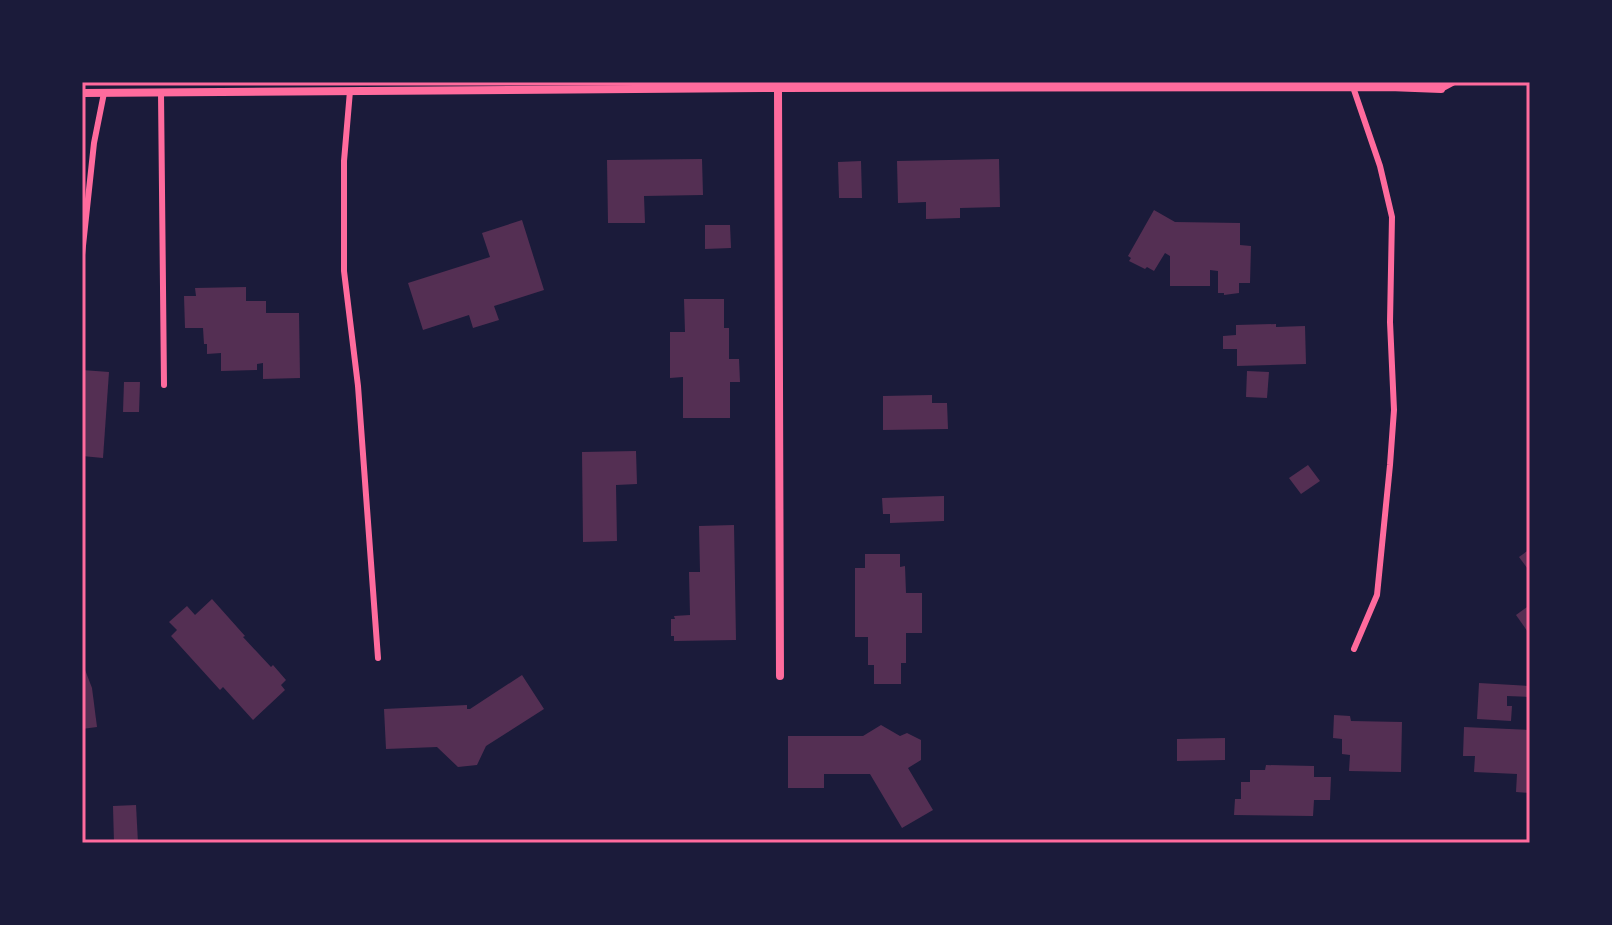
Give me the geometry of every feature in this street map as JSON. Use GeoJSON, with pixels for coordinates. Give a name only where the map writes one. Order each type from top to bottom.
{"type":"FeatureCollection","features":[{"type":"Feature","properties":{"kind":"street"},"geometry":{"type":"LineString","coordinates":[[82,93],[754,85],[778,88],[1009,85],[1441,89]]}},
{"type":"Feature","properties":{"kind":"street"},"geometry":{"type":"LineString","coordinates":[[778,88],[780,676]]}},
{"type":"Feature","properties":{"kind":"lane"},"geometry":{"type":"LineString","coordinates":[[1441,89],[1454,82]]}},
{"type":"Feature","properties":{"kind":"lane"},"geometry":{"type":"LineString","coordinates":[[1353,87],[1380,166],[1392,217],[1390,322],[1394,410],[1377,595],[1354,649]]}},
{"type":"Feature","properties":{"kind":"lane"},"geometry":{"type":"LineString","coordinates":[[350,91],[344,161],[344,271],[358,386],[378,658]]}},
{"type":"Feature","properties":{"kind":"lane"},"geometry":{"type":"LineString","coordinates":[[82,255],[94,143],[104,93]]}},
{"type":"Feature","properties":{"kind":"lane"},"geometry":{"type":"LineString","coordinates":[[161,93],[164,385]]}},
{"type":"Feature","properties":{"kind":"building"},"geometry":{"type":"Polygon","coordinates":[[[702,159],[703,195],[644,196],[645,223],[608,223],[607,160],[702,159]]]}},
{"type":"Feature","properties":{"kind":"building"},"geometry":{"type":"Polygon","coordinates":[[[999,159],[1000,207],[960,208],[960,218],[926,219],[926,202],[898,203],[897,161],[999,159]]]}},
{"type":"Feature","properties":{"kind":"building"},"geometry":{"type":"Polygon","coordinates":[[[861,161],[862,198],[839,198],[838,162],[861,161]]]}},
{"type":"Feature","properties":{"kind":"building"},"geometry":{"type":"Polygon","coordinates":[[[1154,210],[1175,222],[1240,223],[1240,245],[1251,246],[1250,283],[1239,283],[1239,293],[1224,295],[1218,293],[1218,271],[1210,270],[1210,286],[1170,286],[1170,256],[1165,253],[1154,271],[1129,261],[1131,258],[1128,256],[1154,210]]]}},
{"type":"Feature","properties":{"kind":"building"},"geometry":{"type":"Polygon","coordinates":[[[522,220],[544,290],[494,306],[499,320],[473,328],[469,315],[423,330],[408,283],[490,257],[482,233],[522,220]]]}},
{"type":"Feature","properties":{"kind":"building"},"geometry":{"type":"Polygon","coordinates":[[[705,225],[730,225],[731,248],[705,249],[705,225]]]}},
{"type":"Feature","properties":{"kind":"building"},"geometry":{"type":"Polygon","coordinates":[[[246,287],[246,301],[266,301],[266,313],[299,313],[300,378],[263,379],[263,363],[257,364],[257,370],[221,371],[221,353],[207,354],[203,328],[185,328],[184,296],[196,296],[195,288],[246,287]]]}},
{"type":"Feature","properties":{"kind":"building"},"geometry":{"type":"Polygon","coordinates":[[[684,299],[724,299],[724,328],[729,328],[729,359],[739,359],[740,382],[730,382],[730,418],[683,418],[683,377],[670,378],[670,332],[685,332],[684,299]]]}},
{"type":"Feature","properties":{"kind":"building"},"geometry":{"type":"Polygon","coordinates":[[[1276,324],[1276,327],[1305,326],[1306,364],[1237,366],[1237,349],[1223,349],[1223,336],[1236,335],[1236,325],[1276,324]]]}},
{"type":"Feature","properties":{"kind":"building"},"geometry":{"type":"Polygon","coordinates":[[[82,370],[109,372],[103,458],[82,456],[82,370]]]}},
{"type":"Feature","properties":{"kind":"building"},"geometry":{"type":"Polygon","coordinates":[[[1247,371],[1269,372],[1267,398],[1246,397],[1247,371]]]}},
{"type":"Feature","properties":{"kind":"building"},"geometry":{"type":"Polygon","coordinates":[[[124,382],[140,382],[139,412],[123,412],[124,382]]]}},
{"type":"Feature","properties":{"kind":"building"},"geometry":{"type":"Polygon","coordinates":[[[932,395],[932,403],[947,403],[948,429],[883,430],[883,396],[932,395]]]}},
{"type":"Feature","properties":{"kind":"building"},"geometry":{"type":"Polygon","coordinates":[[[636,451],[637,484],[616,485],[617,541],[583,542],[582,452],[636,451]]]}},
{"type":"Feature","properties":{"kind":"building"},"geometry":{"type":"Polygon","coordinates":[[[1308,465],[1320,481],[1301,494],[1289,478],[1308,465]]]}},
{"type":"Feature","properties":{"kind":"building"},"geometry":{"type":"Polygon","coordinates":[[[944,496],[944,521],[890,523],[890,514],[883,514],[882,498],[944,496]]]}},
{"type":"Feature","properties":{"kind":"building"},"geometry":{"type":"Polygon","coordinates":[[[734,525],[736,640],[674,641],[671,619],[690,615],[689,572],[700,572],[699,526],[734,525]]]}},
{"type":"Feature","properties":{"kind":"building"},"geometry":{"type":"Polygon","coordinates":[[[1530,549],[1530,572],[1519,557],[1530,549]]]}},
{"type":"Feature","properties":{"kind":"building"},"geometry":{"type":"Polygon","coordinates":[[[865,554],[900,554],[900,567],[905,566],[906,593],[922,593],[922,633],[906,633],[906,663],[901,663],[901,684],[874,684],[874,665],[868,665],[868,637],[855,637],[855,568],[865,568],[865,554]]]}},
{"type":"Feature","properties":{"kind":"building"},"geometry":{"type":"Polygon","coordinates":[[[212,599],[243,637],[286,680],[281,685],[285,690],[253,720],[223,687],[220,690],[171,636],[177,630],[169,622],[187,606],[195,615],[212,599]]]}},
{"type":"Feature","properties":{"kind":"building"},"geometry":{"type":"Polygon","coordinates":[[[1530,605],[1530,635],[1516,615],[1530,605]]]}},
{"type":"Feature","properties":{"kind":"building"},"geometry":{"type":"Polygon","coordinates":[[[82,662],[92,688],[97,727],[82,729],[82,662]]]}},
{"type":"Feature","properties":{"kind":"building"},"geometry":{"type":"Polygon","coordinates":[[[522,675],[544,709],[486,746],[477,765],[458,767],[437,747],[386,749],[384,709],[467,705],[470,709],[522,675]]]}},
{"type":"Feature","properties":{"kind":"building"},"geometry":{"type":"Polygon","coordinates":[[[1479,683],[1530,686],[1530,697],[1507,696],[1507,706],[1512,706],[1511,721],[1477,719],[1479,683]]]}},
{"type":"Feature","properties":{"kind":"building"},"geometry":{"type":"Polygon","coordinates":[[[1334,715],[1350,716],[1351,721],[1402,722],[1401,772],[1349,771],[1350,755],[1342,754],[1342,739],[1333,738],[1334,715]]]}},
{"type":"Feature","properties":{"kind":"building"},"geometry":{"type":"Polygon","coordinates":[[[881,725],[900,736],[907,733],[921,740],[921,760],[908,768],[933,810],[902,828],[870,774],[824,774],[824,788],[788,788],[788,736],[863,736],[881,725]]]}},
{"type":"Feature","properties":{"kind":"building"},"geometry":{"type":"Polygon","coordinates":[[[1464,727],[1530,730],[1530,793],[1516,792],[1517,774],[1474,772],[1475,756],[1463,756],[1464,727]]]}},
{"type":"Feature","properties":{"kind":"building"},"geometry":{"type":"Polygon","coordinates":[[[1225,738],[1225,760],[1177,761],[1177,739],[1225,738]]]}},
{"type":"Feature","properties":{"kind":"building"},"geometry":{"type":"Polygon","coordinates":[[[1266,765],[1314,766],[1314,777],[1331,777],[1330,800],[1314,800],[1313,816],[1234,815],[1235,799],[1241,799],[1241,782],[1250,782],[1250,770],[1265,770],[1266,765]]]}},
{"type":"Feature","properties":{"kind":"building"},"geometry":{"type":"Polygon","coordinates":[[[136,805],[138,843],[114,843],[113,806],[136,805]]]}}]}
